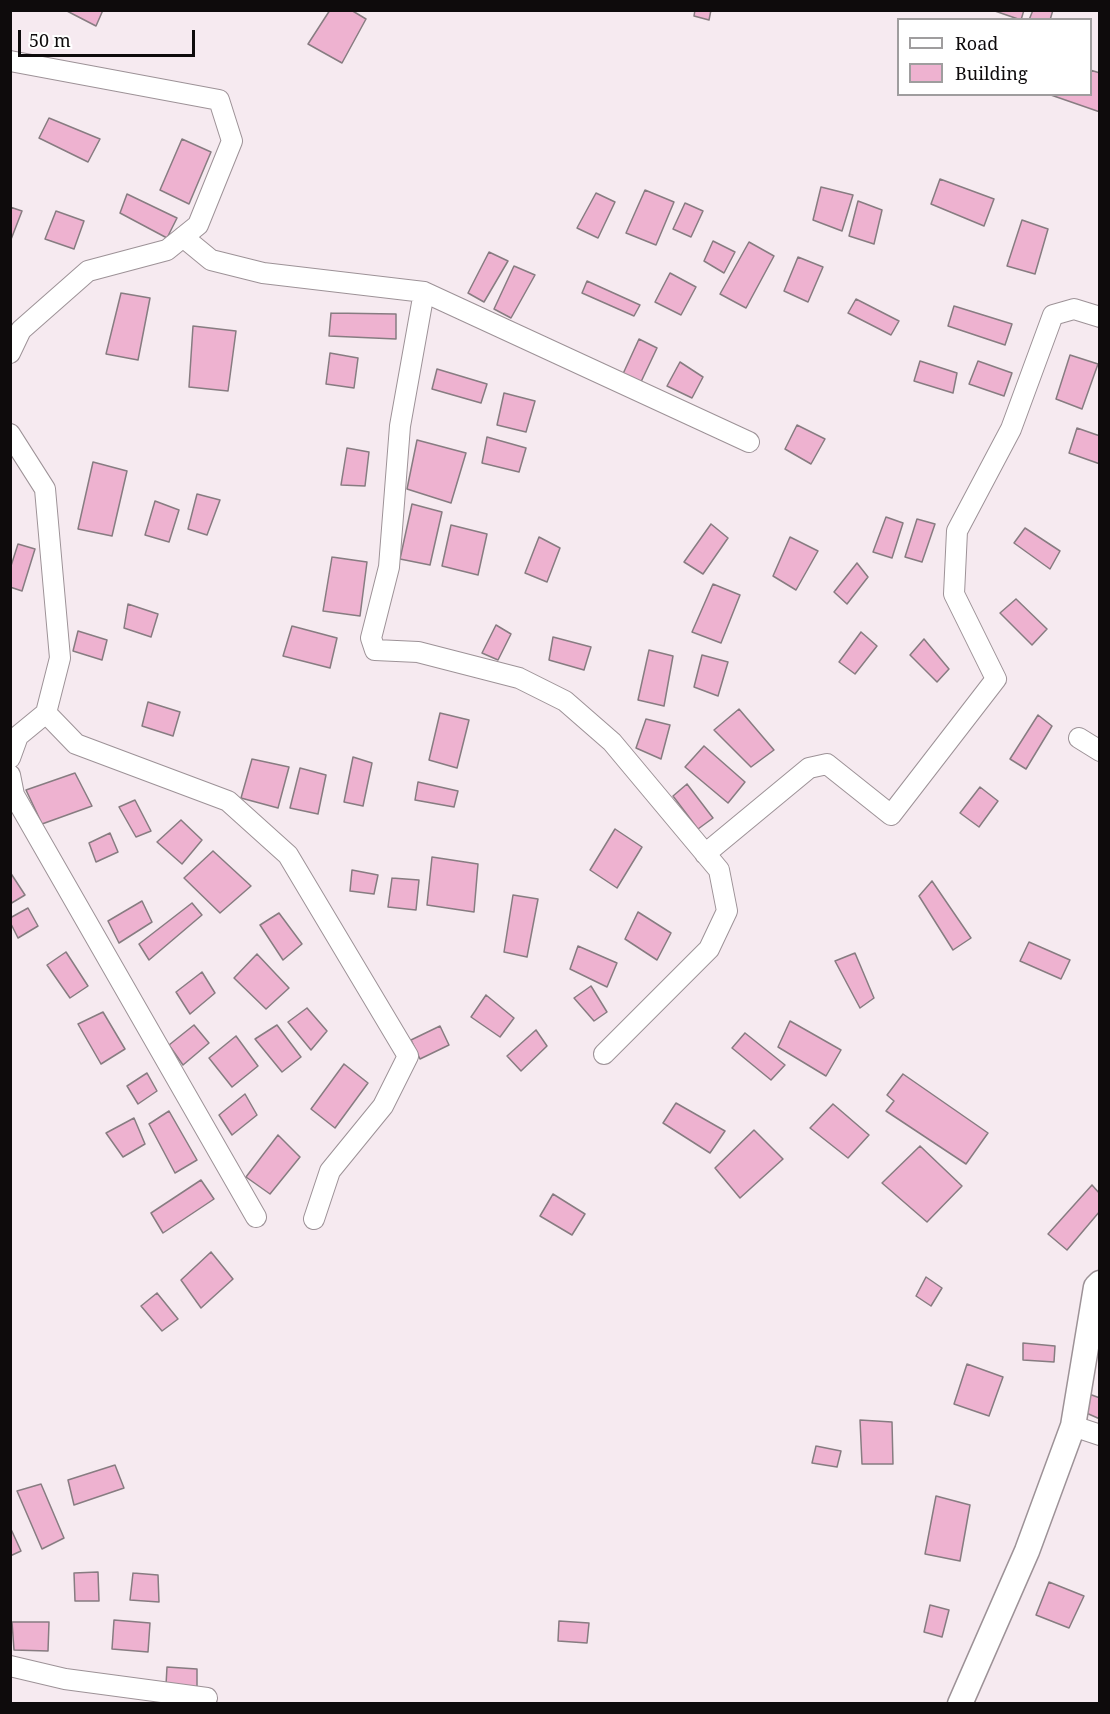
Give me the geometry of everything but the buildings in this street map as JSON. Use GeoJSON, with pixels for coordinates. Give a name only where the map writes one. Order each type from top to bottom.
{"type":"FeatureCollection","features":[{"type":"Feature","properties":{"kind":"street"},"geometry":{"type":"LineString","coordinates":[[10,61],[219,100],[232,141],[198,225],[167,250],[88,271],[21,330],[10,353]]}},
{"type":"Feature","properties":{"kind":"street"},"geometry":{"type":"LineString","coordinates":[[183,237],[211,260],[263,273],[424,292],[749,442]]}},
{"type":"Feature","properties":{"kind":"street"},"geometry":{"type":"LineString","coordinates":[[424,292],[400,426],[389,567],[371,638],[375,650],[418,651],[519,678],[565,701],[612,742],[719,870],[727,911],[709,949],[604,1054]]}},
{"type":"Feature","properties":{"kind":"street"},"geometry":{"type":"LineString","coordinates":[[705,854],[809,768],[827,764],[891,815],[996,680],[954,594],[957,531],[1011,429],[1053,315],[1074,309],[1100,317]]}},
{"type":"Feature","properties":{"kind":"street"},"geometry":{"type":"LineString","coordinates":[[10,434],[45,489],[60,658],[46,713],[18,736],[10,758]]}},
{"type":"Feature","properties":{"kind":"street"},"geometry":{"type":"LineString","coordinates":[[46,713],[76,744],[228,801],[288,855],[408,1056],[382,1106],[330,1171],[314,1219]]}},
{"type":"Feature","properties":{"kind":"street"},"geometry":{"type":"LineString","coordinates":[[1079,738],[1100,751]]}},
{"type":"Feature","properties":{"kind":"street"},"geometry":{"type":"LineString","coordinates":[[10,775],[14,795],[256,1217]]}},
{"type":"Feature","properties":{"kind":"street"},"geometry":{"type":"LineString","coordinates":[[960,1704],[1028,1551],[1073,1426],[1096,1287],[1100,1283]]}},
{"type":"Feature","properties":{"kind":"street"},"geometry":{"type":"LineString","coordinates":[[1073,1426],[1100,1435]]}},
{"type":"Feature","properties":{"kind":"street"},"geometry":{"type":"LineString","coordinates":[[10,1666],[65,1679],[207,1698]]}}]}
